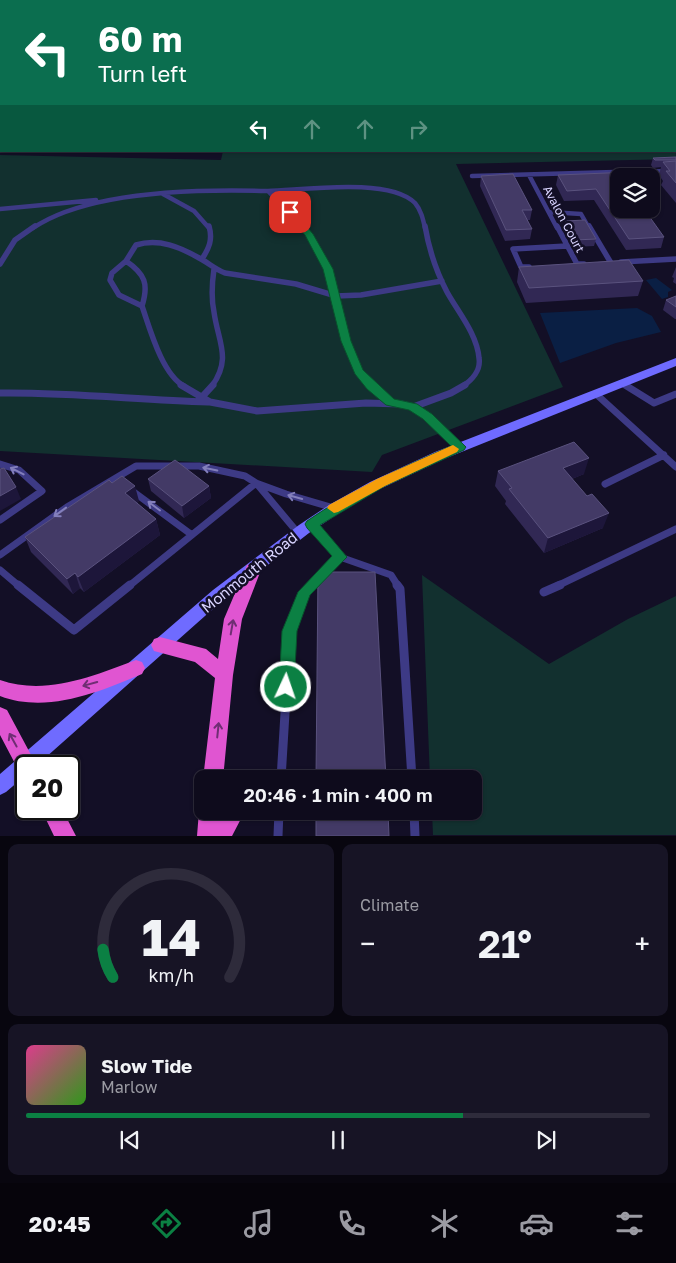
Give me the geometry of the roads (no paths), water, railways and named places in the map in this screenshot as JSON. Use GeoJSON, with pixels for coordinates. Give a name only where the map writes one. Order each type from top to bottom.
{"type":"FeatureCollection","features":[{"type":"Feature","properties":{"kind":"highway"},"geometry":{"type":"LineString","coordinates":[[214,770],[224,675],[233,620],[253,570]]}},
{"type":"Feature","properties":{"kind":"highway"},"geometry":{"type":"LineString","coordinates":[[160,645],[200,654],[224,675]]}},
{"type":"Feature","properties":{"kind":"highway"},"geometry":{"type":"LineString","coordinates":[[0,688],[21,695],[52,694],[106,680],[136,668]]}},
{"type":"Feature","properties":{"kind":"highway"},"geometry":{"type":"LineString","coordinates":[[0,716],[21,755]]}},
{"type":"Feature","properties":{"kind":"highway"},"geometry":{"type":"LineString","coordinates":[[57,820],[66,836]]}},
{"type":"Feature","properties":{"kind":"highway"},"geometry":{"type":"LineString","coordinates":[[207,836],[208,820]]}},
{"type":"Feature","properties":{"kind":"highway"},"geometry":{"type":"LineString","coordinates":[[220,836],[230,820]]}},
{"type":"Feature","properties":{"kind":"main road","name":"Monmouth Road"},"geometry":{"type":"LineString","coordinates":[[38,755],[218,595],[253,570],[298,533],[334,508],[381,482],[460,447],[676,362]]}},
{"type":"Feature","properties":{"kind":"main road","name":"Monmouth Road"},"geometry":{"type":"LineString","coordinates":[[0,786],[15,774]]}},
{"type":"Feature","properties":{"kind":"lane","name":"Avalon Court"},"geometry":{"type":"LineString","coordinates":[[472,176],[676,171]]}},
{"type":"Feature","properties":{"kind":"lane","name":"Avalon Court"},"geometry":{"type":"LineString","coordinates":[[529,174],[577,264],[594,264]]}},
{"type":"Feature","properties":{"kind":"lane"},"geometry":{"type":"LineString","coordinates":[[0,209],[217,190],[268,191],[365,188],[390,192],[408,198],[420,210],[429,248],[442,281],[477,347],[480,364],[470,380],[461,388],[413,407]]}},
{"type":"Feature","properties":{"kind":"lane"},"geometry":{"type":"LineString","coordinates":[[268,191],[309,234],[328,269],[352,358],[364,379],[390,402]]}},
{"type":"Feature","properties":{"kind":"lane"},"geometry":{"type":"LineString","coordinates":[[162,194],[195,210],[206,222],[212,243],[211,248],[202,259]]}},
{"type":"Feature","properties":{"kind":"lane"},"geometry":{"type":"LineString","coordinates":[[0,264],[4,254],[18,238],[43,222],[69,211],[113,199]]}},
{"type":"Feature","properties":{"kind":"lane"},"geometry":{"type":"LineString","coordinates":[[68,203],[69,211]]}},
{"type":"Feature","properties":{"kind":"lane"},"geometry":{"type":"LineString","coordinates":[[549,212],[581,214],[611,263]]}},
{"type":"Feature","properties":{"kind":"lane"},"geometry":{"type":"LineString","coordinates":[[142,306],[123,298],[113,288],[110,280],[112,273],[126,261],[136,245],[150,241],[167,243],[202,259],[214,269],[234,275],[296,284],[336,296],[361,295],[442,281]]}},
{"type":"Feature","properties":{"kind":"lane"},"geometry":{"type":"LineString","coordinates":[[540,266],[521,267],[512,249],[567,246]]}},
{"type":"Feature","properties":{"kind":"lane","name":"Avalon Court"},"geometry":{"type":"LineString","coordinates":[[602,263],[676,259]]}},
{"type":"Feature","properties":{"kind":"lane"},"geometry":{"type":"LineString","coordinates":[[126,261],[139,270],[146,281],[147,293],[142,306],[155,345],[168,372],[176,382],[210,402]]}},
{"type":"Feature","properties":{"kind":"lane"},"geometry":{"type":"LineString","coordinates":[[568,265],[577,264]]}},
{"type":"Feature","properties":{"kind":"lane"},"geometry":{"type":"LineString","coordinates":[[202,398],[219,378],[224,367],[225,356],[212,302],[214,269]]}},
{"type":"Feature","properties":{"kind":"lane"},"geometry":{"type":"LineString","coordinates":[[623,384],[654,403],[676,394]]}},
{"type":"Feature","properties":{"kind":"lane"},"geometry":{"type":"LineString","coordinates":[[0,393],[52,392],[142,400],[210,402],[233,407],[273,411],[390,402],[413,407],[428,416],[460,447]]}},
{"type":"Feature","properties":{"kind":"lane"},"geometry":{"type":"LineString","coordinates":[[596,394],[676,467]]}},
{"type":"Feature","properties":{"kind":"lane"},"geometry":{"type":"LineString","coordinates":[[605,484],[664,456]]}},
{"type":"Feature","properties":{"kind":"lane"},"geometry":{"type":"LineString","coordinates":[[0,464],[19,470],[42,491],[0,520]]}},
{"type":"Feature","properties":{"kind":"lane"},"geometry":{"type":"LineString","coordinates":[[0,555],[67,507],[136,466],[199,466],[245,476],[256,483],[334,508]]}},
{"type":"Feature","properties":{"kind":"lane"},"geometry":{"type":"LineString","coordinates":[[115,477],[192,535]]}},
{"type":"Feature","properties":{"kind":"lane"},"geometry":{"type":"LineString","coordinates":[[256,483],[298,533]]}},
{"type":"Feature","properties":{"kind":"lane"},"geometry":{"type":"LineString","coordinates":[[0,570],[74,630],[256,483]]}},
{"type":"Feature","properties":{"kind":"lane"},"geometry":{"type":"LineString","coordinates":[[311,524],[340,557],[391,575],[400,589],[411,770]]}},
{"type":"Feature","properties":{"kind":"lane"},"geometry":{"type":"LineString","coordinates":[[544,592],[676,528]]}},
{"type":"Feature","properties":{"kind":"lane"},"geometry":{"type":"LineString","coordinates":[[282,770],[290,631],[305,592],[340,557]]}},
{"type":"Feature","properties":{"kind":"lane"},"geometry":{"type":"LineString","coordinates":[[278,836],[279,820]]}},
{"type":"Feature","properties":{"kind":"lane"},"geometry":{"type":"LineString","coordinates":[[414,820],[415,836]]}},
{"type":"Feature","properties":{"kind":"water"},"geometry":{"type":"Polygon","coordinates":[[[656,278],[672,290],[668,292],[668,297],[662,299],[646,280],[656,278]]]}},
{"type":"Feature","properties":{"kind":"water"},"geometry":{"type":"Polygon","coordinates":[[[637,308],[652,316],[661,332],[616,343],[560,363],[540,313],[637,308]]]}}]}
